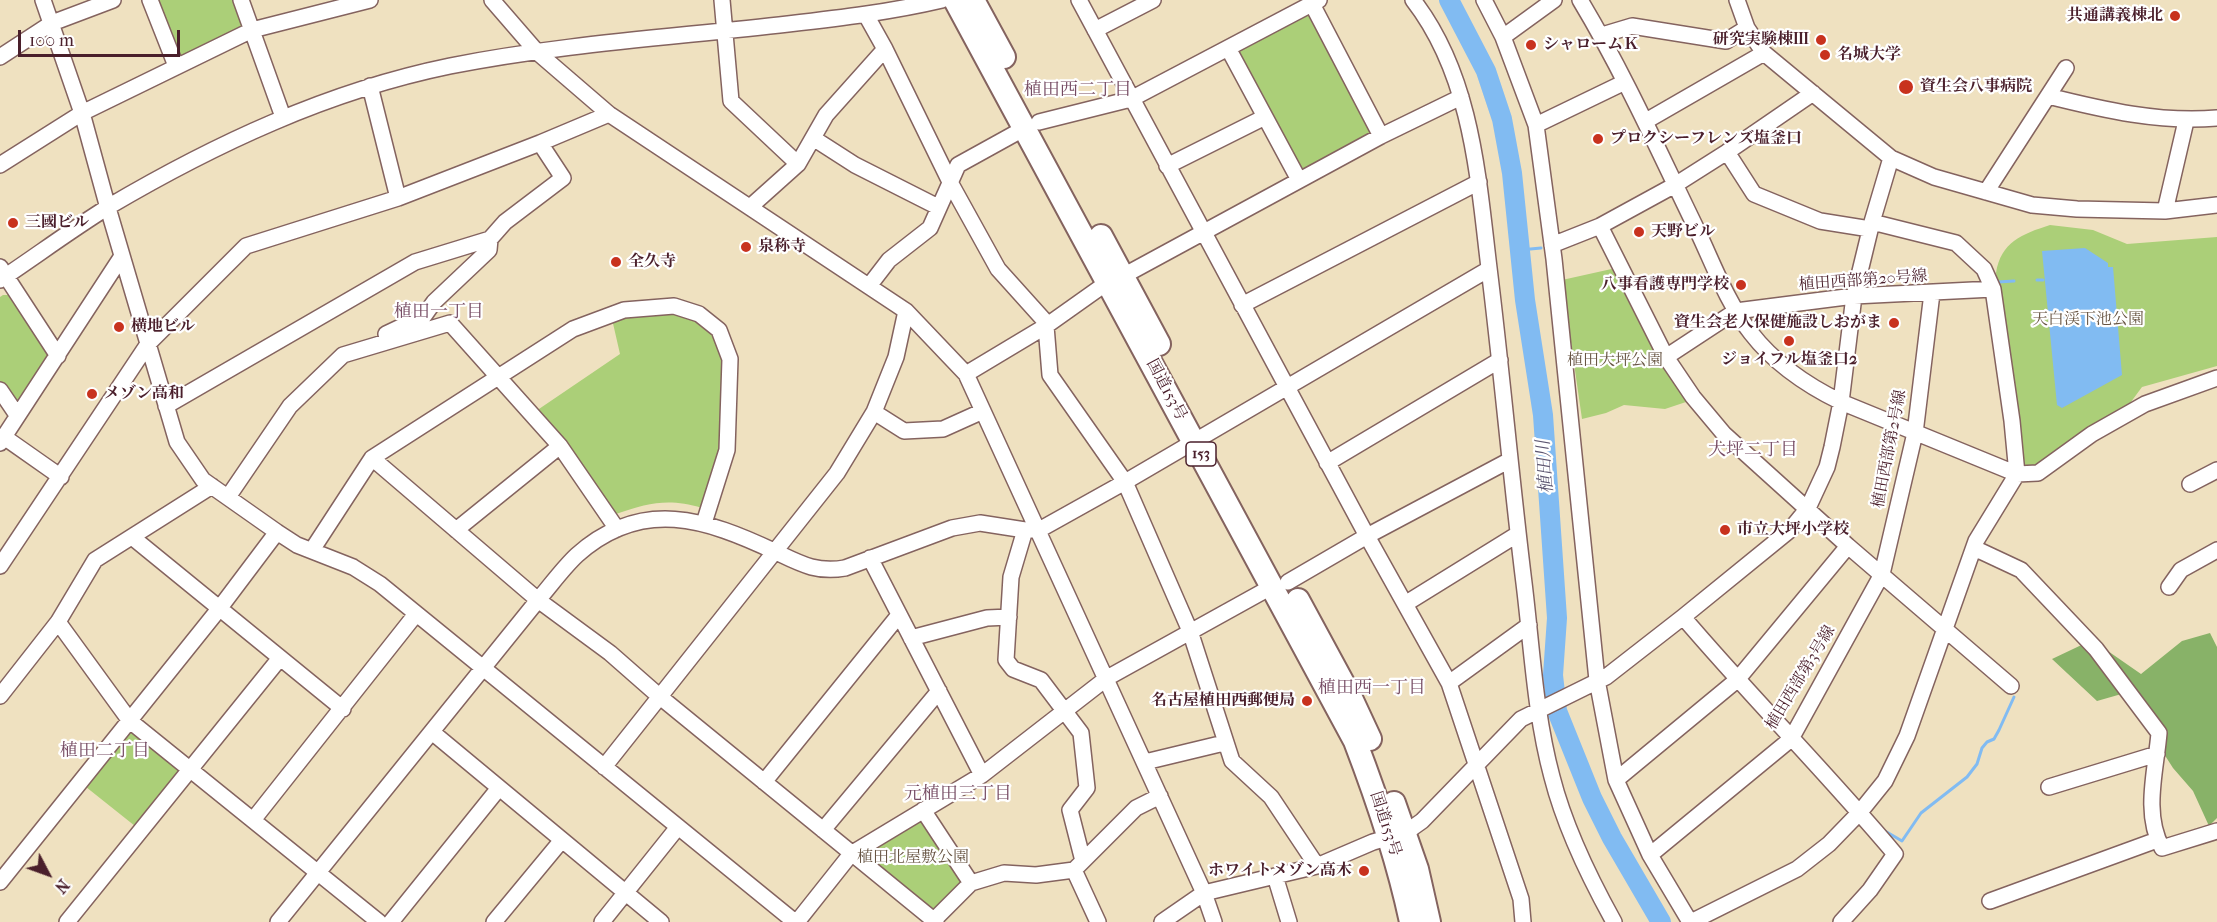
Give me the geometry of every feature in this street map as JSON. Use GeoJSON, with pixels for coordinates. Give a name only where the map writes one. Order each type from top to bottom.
{"type":"FeatureCollection","features":[{"type":"Feature","properties":{"kind":"highway","name":"国道153号"},"geometry":{"type":"LineString","coordinates":[[955,0],[1032,125],[1281,584],[1350,696],[1373,744],[1397,835],[1412,922]]}},
{"type":"Feature","properties":{"kind":"highway","name":"国道153号"},"geometry":{"type":"LineString","coordinates":[[976,0],[1032,125]]}},
{"type":"Feature","properties":{"kind":"highway","name":"国道153号"},"geometry":{"type":"LineString","coordinates":[[1397,835],[1417,869],[1429,922]]}},
{"type":"Feature","properties":{"kind":"street"},"geometry":{"type":"LineString","coordinates":[[43,0],[82,113],[177,442],[204,480],[297,545],[362,573],[380,584],[796,922],[851,854],[982,775],[1107,678],[1190,631],[1510,460]]}},
{"type":"Feature","properties":{"kind":"street"},"geometry":{"type":"LineString","coordinates":[[0,57],[52,23],[113,0]]}},
{"type":"Feature","properties":{"kind":"street"},"geometry":{"type":"LineString","coordinates":[[150,0],[176,66]]}},
{"type":"Feature","properties":{"kind":"street"},"geometry":{"type":"LineString","coordinates":[[242,0],[283,117]]}},
{"type":"Feature","properties":{"kind":"street"},"geometry":{"type":"LineString","coordinates":[[0,165],[82,113],[252,30],[370,0]]}},
{"type":"Feature","properties":{"kind":"street"},"geometry":{"type":"LineString","coordinates":[[492,0],[537,52],[609,114],[906,311],[966,374],[1032,530],[1107,678],[1204,893],[1214,922]]}},
{"type":"Feature","properties":{"kind":"street"},"geometry":{"type":"LineString","coordinates":[[722,0],[731,101],[798,164]]}},
{"type":"Feature","properties":{"kind":"street"},"geometry":{"type":"LineString","coordinates":[[58,356],[2,274],[108,208],[208,152],[283,117],[370,86],[450,66],[537,52],[866,15],[942,0]]}},
{"type":"Feature","properties":{"kind":"street"},"geometry":{"type":"LineString","coordinates":[[976,0],[985,2],[990,0]]}},
{"type":"Feature","properties":{"kind":"street"},"geometry":{"type":"LineString","coordinates":[[1079,0],[1327,463],[1449,682],[1521,900],[1523,922]]}},
{"type":"Feature","properties":{"kind":"street"},"geometry":{"type":"LineString","coordinates":[[1095,30],[1154,0]]}},
{"type":"Feature","properties":{"kind":"street"},"geometry":{"type":"LineString","coordinates":[[1413,0],[1435,36],[1461,97],[1474,145],[1538,711],[1552,778],[1570,832],[1614,922]]}},
{"type":"Feature","properties":{"kind":"street"},"geometry":{"type":"LineString","coordinates":[[1484,0],[1503,37],[1536,125],[1552,245],[1594,682],[1616,780],[1650,855],[1690,922],[1797,869],[1829,844],[1860,812],[1885,781],[1907,736],[1974,548],[2017,474],[1993,289],[1984,269],[1956,243],[1871,225],[1820,221],[1754,194],[1727,152]]}},
{"type":"Feature","properties":{"kind":"street"},"geometry":{"type":"LineString","coordinates":[[1503,37],[1554,0]]}},
{"type":"Feature","properties":{"kind":"street"},"geometry":{"type":"LineString","coordinates":[[1581,0],[1646,120],[1674,185],[1736,311],[1765,350],[1785,368],[1818,391],[2017,474],[2038,473],[2092,434],[2145,404],[2217,378]]}},
{"type":"Feature","properties":{"kind":"street"},"geometry":{"type":"LineString","coordinates":[[1737,0],[1747,28],[1764,53],[1891,158],[1934,177],[2032,205],[2077,209],[2165,211],[2217,205]]}},
{"type":"Feature","properties":{"kind":"street"},"geometry":{"type":"LineString","coordinates":[[869,286],[889,261],[930,228],[958,165],[1032,125],[1131,99],[1316,2],[1381,136]]}},
{"type":"Feature","properties":{"kind":"street"},"geometry":{"type":"LineString","coordinates":[[866,15],[951,184],[998,269],[1043,319],[1046,326],[1050,375],[1125,482],[1190,631],[1224,743],[1232,761],[1271,796],[1317,866]]}},
{"type":"Feature","properties":{"kind":"street"},"geometry":{"type":"LineString","coordinates":[[1602,35],[1632,26],[1726,40],[1747,28]]}},
{"type":"Feature","properties":{"kind":"street"},"geometry":{"type":"LineString","coordinates":[[1228,48],[1299,180]]}},
{"type":"Feature","properties":{"kind":"street"},"geometry":{"type":"LineString","coordinates":[[750,207],[798,164],[826,116],[885,49]]}},
{"type":"Feature","properties":{"kind":"street"},"geometry":{"type":"LineString","coordinates":[[1646,120],[1764,53]]}},
{"type":"Feature","properties":{"kind":"street"},"geometry":{"type":"LineString","coordinates":[[1986,192],[2066,68]]}},
{"type":"Feature","properties":{"kind":"street"},"geometry":{"type":"LineString","coordinates":[[1536,125],[1625,82]]}},
{"type":"Feature","properties":{"kind":"street"},"geometry":{"type":"LineString","coordinates":[[370,86],[398,198]]}},
{"type":"Feature","properties":{"kind":"street"},"geometry":{"type":"LineString","coordinates":[[1552,245],[1600,226],[1674,185],[1813,93]]}},
{"type":"Feature","properties":{"kind":"street"},"geometry":{"type":"LineString","coordinates":[[2048,96],[2106,111],[2186,121],[2217,118]]}},
{"type":"Feature","properties":{"kind":"street"},"geometry":{"type":"LineString","coordinates":[[966,374],[1046,326],[1115,279],[1381,136],[1461,97]]}},
{"type":"Feature","properties":{"kind":"street"},"geometry":{"type":"LineString","coordinates":[[0,566],[148,344],[246,246],[398,198],[609,114]]}},
{"type":"Feature","properties":{"kind":"street"},"geometry":{"type":"LineString","coordinates":[[1167,166],[1265,117]]}},
{"type":"Feature","properties":{"kind":"street"},"geometry":{"type":"LineString","coordinates":[[2165,211],[2186,121]]}},
{"type":"Feature","properties":{"kind":"street"},"geometry":{"type":"LineString","coordinates":[[813,138],[855,165],[938,207]]}},
{"type":"Feature","properties":{"kind":"street"},"geometry":{"type":"LineString","coordinates":[[166,406],[415,262],[490,239],[505,222],[563,178],[540,143]]}},
{"type":"Feature","properties":{"kind":"street"},"geometry":{"type":"LineString","coordinates":[[1162,922],[1204,893],[1317,866],[1373,842],[1397,835],[1422,821],[1521,719],[1606,677],[1683,618],[1790,530],[1808,508],[1827,467],[1841,402],[1854,296],[1871,225],[1891,158]]}},
{"type":"Feature","properties":{"kind":"street"},"geometry":{"type":"LineString","coordinates":[[1242,305],[1479,182]]}},
{"type":"Feature","properties":{"kind":"street"},"geometry":{"type":"LineString","coordinates":[[1600,226],[1666,357],[1693,397],[1724,434],[1848,546],[2011,686]]}},
{"type":"Feature","properties":{"kind":"street"},"geometry":{"type":"LineString","coordinates":[[228,497],[290,406],[343,355],[424,316],[434,302],[489,250],[490,239]]}},
{"type":"Feature","properties":{"kind":"street"},"geometry":{"type":"LineString","coordinates":[[61,477],[2,440],[122,256]]}},
{"type":"Feature","properties":{"kind":"street"},"geometry":{"type":"LineString","coordinates":[[278,922],[538,600],[576,556],[601,536],[617,528],[660,518],[704,523],[809,568],[833,570],[962,526],[980,523],[1032,530],[1125,482],[1489,269]]}},
{"type":"Feature","properties":{"kind":"street","name":"植田西部第20号線"},"geometry":{"type":"LineString","coordinates":[[1736,311],[1854,296],[1993,289]]}},
{"type":"Feature","properties":{"kind":"street","name":"植田西部第2号線"},"geometry":{"type":"LineString","coordinates":[[1882,574],[1915,433],[1932,293]]}},
{"type":"Feature","properties":{"kind":"street"},"geometry":{"type":"LineString","coordinates":[[312,550],[372,458],[573,329],[624,310],[674,306],[699,314],[719,330],[730,359],[727,450],[704,523]]}},
{"type":"Feature","properties":{"kind":"street"},"geometry":{"type":"LineString","coordinates":[[604,767],[837,473],[874,412],[896,357],[906,311]]}},
{"type":"Feature","properties":{"kind":"street"},"geometry":{"type":"LineString","coordinates":[[1666,357],[1736,311]]}},
{"type":"Feature","properties":{"kind":"street"},"geometry":{"type":"LineString","coordinates":[[343,355],[450,323],[560,446],[617,528]]}},
{"type":"Feature","properties":{"kind":"street"},"geometry":{"type":"LineString","coordinates":[[1327,463],[1500,360]]}},
{"type":"Feature","properties":{"kind":"street"},"geometry":{"type":"LineString","coordinates":[[0,390],[17,415]]}},
{"type":"Feature","properties":{"kind":"street"},"geometry":{"type":"LineString","coordinates":[[874,412],[904,431],[943,429],[983,411]]}},
{"type":"Feature","properties":{"kind":"street"},"geometry":{"type":"LineString","coordinates":[[456,530],[560,446]]}},
{"type":"Feature","properties":{"kind":"street"},"geometry":{"type":"LineString","coordinates":[[372,458],[538,600],[610,653],[659,696],[935,921],[971,883],[1004,873],[1036,875],[1078,865],[1137,808],[1160,796]]}},
{"type":"Feature","properties":{"kind":"street"},"geometry":{"type":"LineString","coordinates":[[2190,484],[2217,470]]}},
{"type":"Feature","properties":{"kind":"street"},"geometry":{"type":"LineString","coordinates":[[0,696],[58,622],[95,560],[212,486]]}},
{"type":"Feature","properties":{"kind":"street"},"geometry":{"type":"LineString","coordinates":[[1032,530],[1011,577],[1006,660],[1013,669],[1041,680],[1081,733],[1087,788],[1070,810],[1078,865],[1098,922]]}},
{"type":"Feature","properties":{"kind":"street"},"geometry":{"type":"LineString","coordinates":[[0,882],[219,609],[277,532]]}},
{"type":"Feature","properties":{"kind":"street"},"geometry":{"type":"LineString","coordinates":[[1405,604],[1518,534]]}},
{"type":"Feature","properties":{"kind":"street"},"geometry":{"type":"LineString","coordinates":[[132,537],[343,709]]}},
{"type":"Feature","properties":{"kind":"street"},"geometry":{"type":"LineString","coordinates":[[1616,780],[1737,680],[1848,546]]}},
{"type":"Feature","properties":{"kind":"street"},"geometry":{"type":"LineString","coordinates":[[1974,548],[2021,570],[2096,650],[2159,733],[2151,815],[2157,840],[2162,848],[2217,831]]}},
{"type":"Feature","properties":{"kind":"street"},"geometry":{"type":"LineString","coordinates":[[2169,587],[2181,570],[2217,550]]}},
{"type":"Feature","properties":{"kind":"street"},"geometry":{"type":"LineString","coordinates":[[870,558],[982,775]]}},
{"type":"Feature","properties":{"kind":"street","name":"植田西部第3号線"},"geometry":{"type":"LineString","coordinates":[[1650,855],[1791,739],[1882,574]]}},
{"type":"Feature","properties":{"kind":"street"},"geometry":{"type":"LineString","coordinates":[[253,820],[416,614]]}},
{"type":"Feature","properties":{"kind":"street"},"geometry":{"type":"LineString","coordinates":[[764,782],[899,615]]}},
{"type":"Feature","properties":{"kind":"street"},"geometry":{"type":"LineString","coordinates":[[911,638],[987,618],[1009,617]]}},
{"type":"Feature","properties":{"kind":"street"},"geometry":{"type":"LineString","coordinates":[[1683,618],[1737,680],[1860,812],[1895,854],[1870,890],[1841,922]]}},
{"type":"Feature","properties":{"kind":"street"},"geometry":{"type":"LineString","coordinates":[[58,622],[130,721],[379,922]]}},
{"type":"Feature","properties":{"kind":"street"},"geometry":{"type":"LineString","coordinates":[[1449,682],[1529,625]]}},
{"type":"Feature","properties":{"kind":"street"},"geometry":{"type":"LineString","coordinates":[[67,922],[280,658]]}},
{"type":"Feature","properties":{"kind":"street"},"geometry":{"type":"LineString","coordinates":[[823,830],[939,691]]}},
{"type":"Feature","properties":{"kind":"street"},"geometry":{"type":"LineString","coordinates":[[432,732],[661,922]]}},
{"type":"Feature","properties":{"kind":"street"},"geometry":{"type":"LineString","coordinates":[[1145,762],[1224,743]]}},
{"type":"Feature","properties":{"kind":"street"},"geometry":{"type":"LineString","coordinates":[[2049,787],[2157,754]]}},
{"type":"Feature","properties":{"kind":"street"},"geometry":{"type":"LineString","coordinates":[[392,922],[499,788]]}},
{"type":"Feature","properties":{"kind":"street"},"geometry":{"type":"LineString","coordinates":[[923,810],[971,883]]}},
{"type":"Feature","properties":{"kind":"street"},"geometry":{"type":"LineString","coordinates":[[602,922],[678,827]]}},
{"type":"Feature","properties":{"kind":"street"},"geometry":{"type":"LineString","coordinates":[[494,922],[562,840]]}},
{"type":"Feature","properties":{"kind":"street"},"geometry":{"type":"LineString","coordinates":[[1990,901],[2157,840]]}},
{"type":"Feature","properties":{"kind":"street"},"geometry":{"type":"LineString","coordinates":[[1275,876],[1289,922]]}},
{"type":"Feature","properties":{"kind":"green space"},"geometry":{"type":"Polygon","coordinates":[[[156,0],[234,0],[243,29],[179,61],[156,0]]]}},
{"type":"Feature","properties":{"kind":"green space"},"geometry":{"type":"Polygon","coordinates":[[[1312,12],[1375,134],[1301,173],[1233,50],[1312,12]]]}},
{"type":"Feature","properties":{"kind":"green space","name":"天白渓下池公園"},"geometry":{"type":"Polygon","coordinates":[[[2050,225],[2093,230],[2127,244],[2217,237],[2217,366],[2142,387],[2125,410],[2031,469],[2023,463],[1996,273],[2003,254],[2014,241],[2050,225]]]}},
{"type":"Feature","properties":{"kind":"green space","name":"植田大坪公園"},"geometry":{"type":"Polygon","coordinates":[[[1616,268],[1689,401],[1665,409],[1624,405],[1606,413],[1582,419],[1562,280],[1616,268]]]}},
{"type":"Feature","properties":{"kind":"green space"},"geometry":{"type":"Polygon","coordinates":[[[8,295],[49,356],[18,403],[0,384],[0,297],[8,295]]]}},
{"type":"Feature","properties":{"kind":"green space"},"geometry":{"type":"Polygon","coordinates":[[[656,312],[684,315],[706,326],[722,345],[729,368],[722,449],[702,508],[679,503],[659,503],[616,514],[576,456],[536,411],[620,354],[612,319],[656,312]]]}},
{"type":"Feature","properties":{"kind":"green space"},"geometry":{"type":"Polygon","coordinates":[[[2210,633],[2217,647],[2217,818],[2209,826],[2193,791],[2173,768],[2125,693],[2097,701],[2052,659],[2092,640],[2141,674],[2182,641],[2210,633]]]}},
{"type":"Feature","properties":{"kind":"green space"},"geometry":{"type":"Polygon","coordinates":[[[129,731],[179,770],[135,826],[86,787],[129,731]]]}},
{"type":"Feature","properties":{"kind":"green space","name":"植田北屋敷公園"},"geometry":{"type":"Polygon","coordinates":[[[922,817],[964,882],[934,912],[864,855],[922,817]]]}},
{"type":"Feature","properties":{"kind":"water"},"geometry":{"type":"Polygon","coordinates":[[[2085,248],[2108,263],[2108,267],[2113,267],[2122,375],[2062,408],[2057,405],[2042,251],[2085,248]]]}},
{"type":"Feature","properties":{"kind":"waterway","name":"植田川"},"geometry":{"type":"LineString","coordinates":[[1449,0],[1486,71],[1502,119],[1512,173],[1525,300],[1543,415],[1557,618],[1553,675],[1557,711],[1592,798],[1612,838],[1661,922]]}},
{"type":"Feature","properties":{"kind":"waterway"},"geometry":{"type":"LineString","coordinates":[[1520,250],[1541,248]]}},
{"type":"Feature","properties":{"kind":"waterway"},"geometry":{"type":"LineString","coordinates":[[2037,280],[2043,280]]}},
{"type":"Feature","properties":{"kind":"waterway"},"geometry":{"type":"LineString","coordinates":[[1998,282],[2014,281]]}},
{"type":"Feature","properties":{"kind":"waterway"},"geometry":{"type":"LineString","coordinates":[[1885,831],[1902,841],[1921,813],[1967,777],[1977,764],[1982,748],[1994,739],[2014,697]]}},
{"type":"Feature","properties":{"kind":"place","name":"共通講義棟北"},"geometry":{"type":"Point","coordinates":[2175,16]}},
{"type":"Feature","properties":{"kind":"place","name":"研究実験棟Ⅲ"},"geometry":{"type":"Point","coordinates":[1821,40]}},
{"type":"Feature","properties":{"kind":"place","name":"シャロームＫ"},"geometry":{"type":"Point","coordinates":[1531,45]}},
{"type":"Feature","properties":{"kind":"place","name":"名城大学"},"geometry":{"type":"Point","coordinates":[1825,55]}},
{"type":"Feature","properties":{"kind":"place","name":"資生会八事病院"},"geometry":{"type":"Point","coordinates":[1906,87]}},
{"type":"Feature","properties":{"kind":"place","name":"プロクシーフレンズ塩釜口"},"geometry":{"type":"Point","coordinates":[1598,139]}},
{"type":"Feature","properties":{"kind":"place","name":"三國ビル"},"geometry":{"type":"Point","coordinates":[13,223]}},
{"type":"Feature","properties":{"kind":"place","name":"天野ビル"},"geometry":{"type":"Point","coordinates":[1639,232]}},
{"type":"Feature","properties":{"kind":"place","name":"泉称寺"},"geometry":{"type":"Point","coordinates":[746,247]}},
{"type":"Feature","properties":{"kind":"place","name":"全久寺"},"geometry":{"type":"Point","coordinates":[616,262]}},
{"type":"Feature","properties":{"kind":"place","name":"八事看護専門学校"},"geometry":{"type":"Point","coordinates":[1741,285]}},
{"type":"Feature","properties":{"kind":"place","name":"資生会老人保健施設しおがま"},"geometry":{"type":"Point","coordinates":[1894,323]}},
{"type":"Feature","properties":{"kind":"place","name":"横地ビル"},"geometry":{"type":"Point","coordinates":[119,327]}},
{"type":"Feature","properties":{"kind":"place","name":"ジョイフル塩釜口2"},"geometry":{"type":"Point","coordinates":[1789,341]}},
{"type":"Feature","properties":{"kind":"place","name":"メゾン高和"},"geometry":{"type":"Point","coordinates":[92,394]}},
{"type":"Feature","properties":{"kind":"place","name":"市立大坪小学校"},"geometry":{"type":"Point","coordinates":[1725,530]}},
{"type":"Feature","properties":{"kind":"place","name":"名古屋植田西郵便局"},"geometry":{"type":"Point","coordinates":[1307,701]}},
{"type":"Feature","properties":{"kind":"place","name":"ホワイトメゾン高木"},"geometry":{"type":"Point","coordinates":[1364,871]}},
{"type":"Feature","properties":{"kind":"district","name":"植田西二丁目"},"geometry":{"type":"Point","coordinates":[1078,91]}},
{"type":"Feature","properties":{"kind":"district","name":"植田一丁目"},"geometry":{"type":"Point","coordinates":[439,313]}},
{"type":"Feature","properties":{"kind":"district","name":"大坪二丁目"},"geometry":{"type":"Point","coordinates":[1753,451]}},
{"type":"Feature","properties":{"kind":"district","name":"植田西一丁目"},"geometry":{"type":"Point","coordinates":[1372,689]}},
{"type":"Feature","properties":{"kind":"district","name":"植田二丁目"},"geometry":{"type":"Point","coordinates":[105,752]}},
{"type":"Feature","properties":{"kind":"district","name":"元植田三丁目"},"geometry":{"type":"Point","coordinates":[958,795]}}]}
